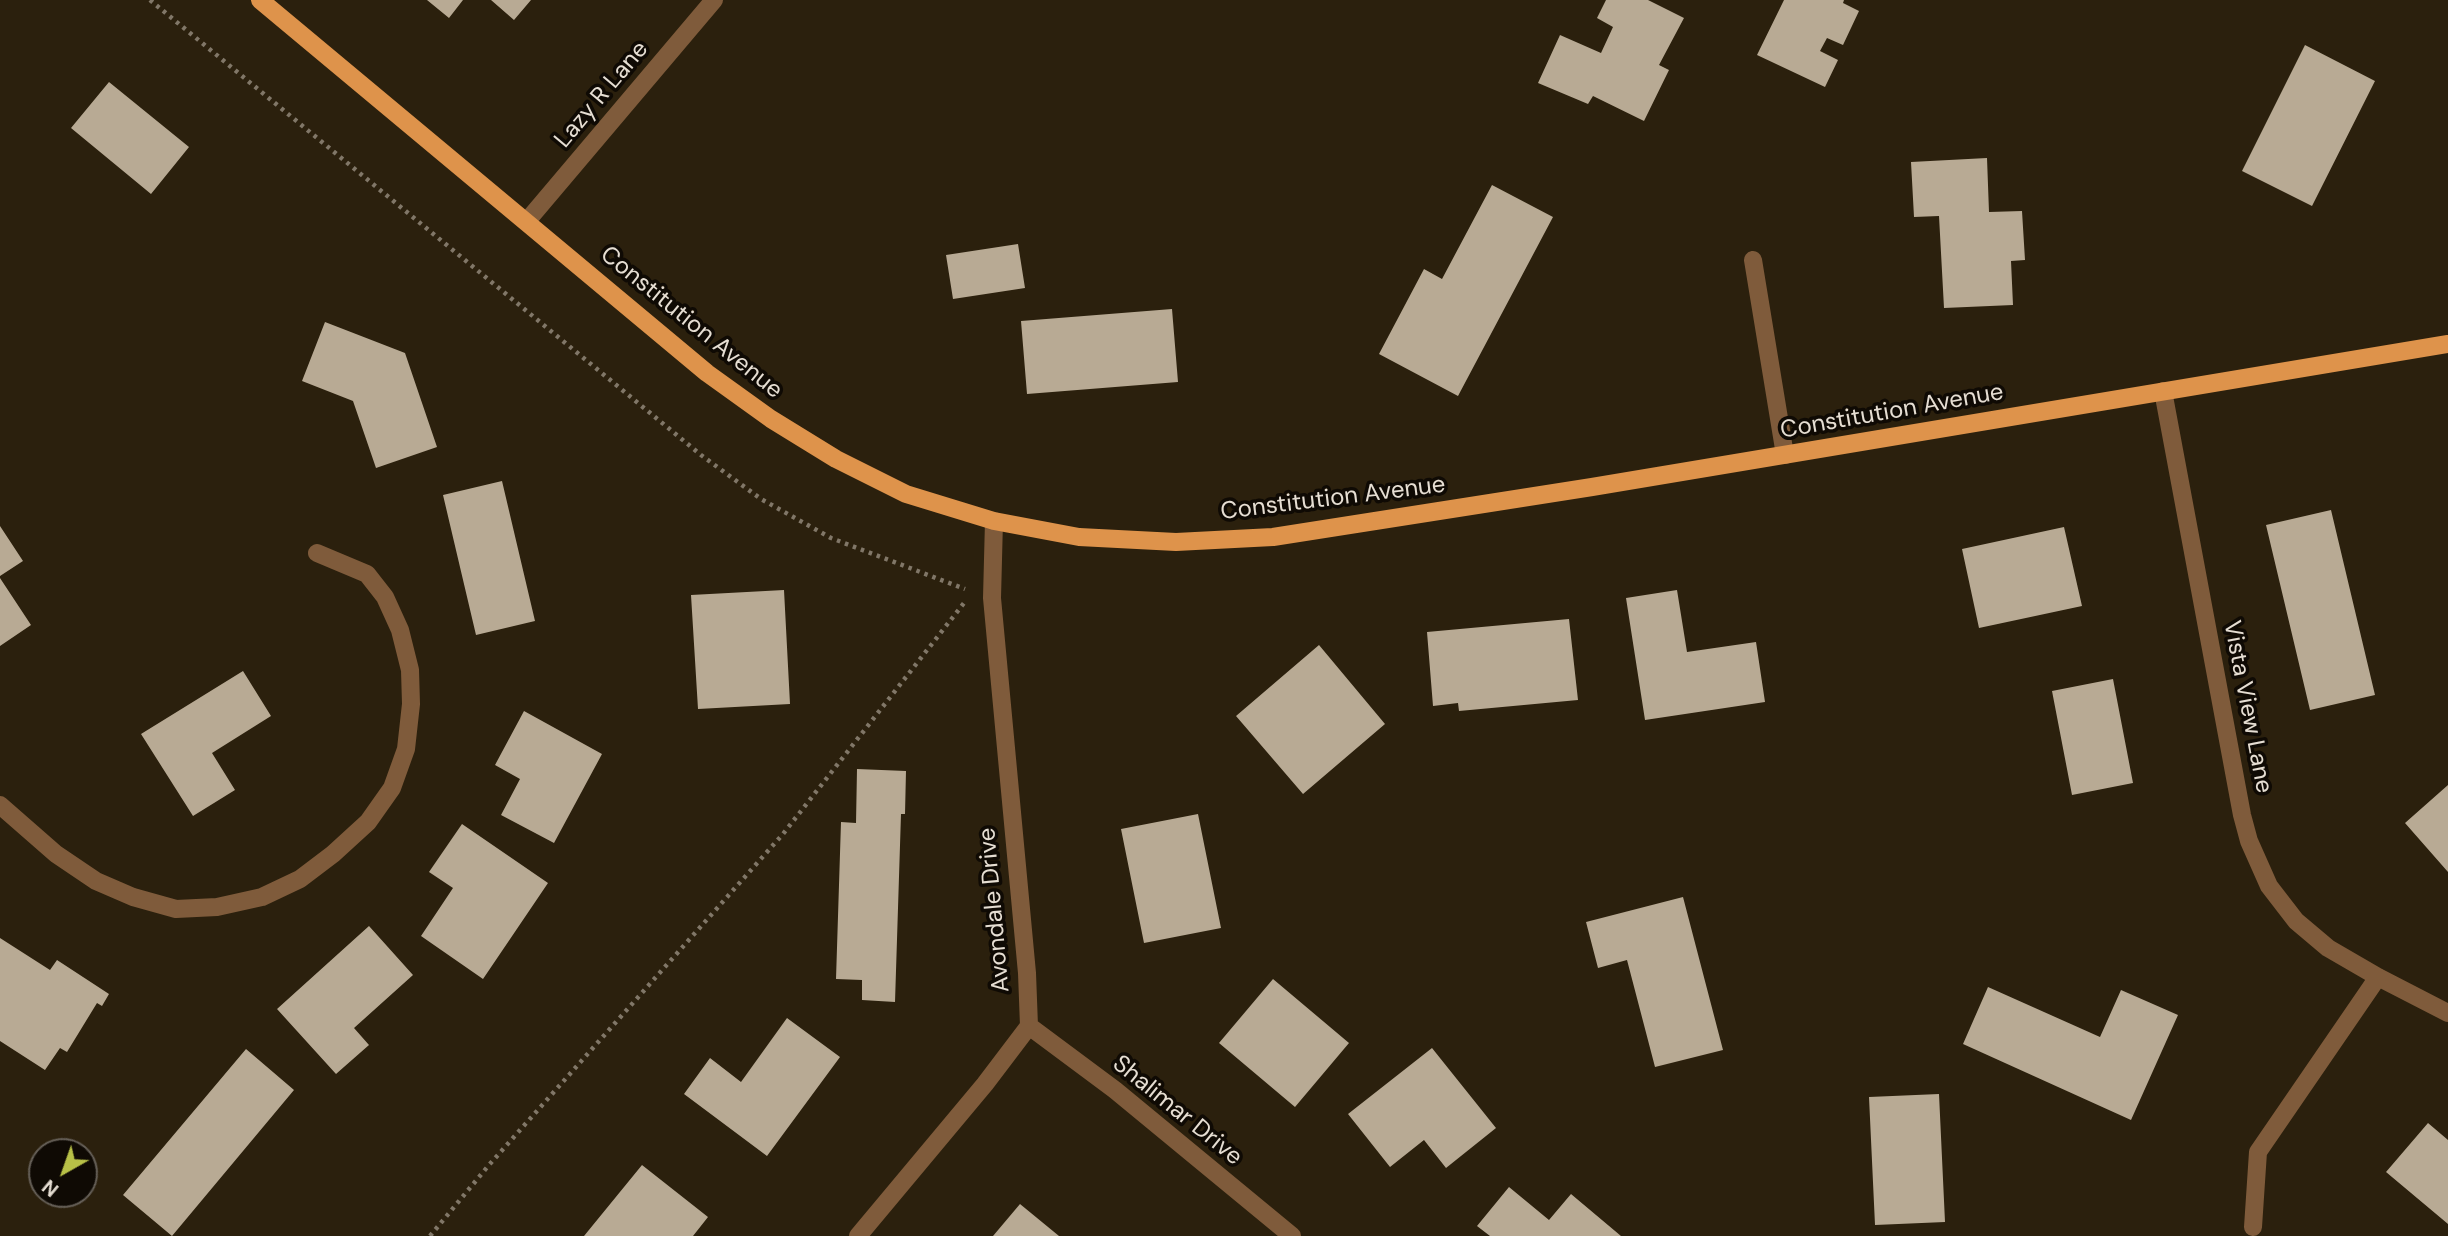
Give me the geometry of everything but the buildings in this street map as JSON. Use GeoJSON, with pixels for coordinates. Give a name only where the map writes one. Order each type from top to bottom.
{"type":"FeatureCollection","features":[{"type":"Feature","properties":{"kind":"main road","name":"Constitution Avenue"},"geometry":{"type":"LineString","coordinates":[[260,0],[707,373],[771,419],[836,459],[906,494],[994,521],[1079,537],[1176,542],[1273,537],[2448,344]]}},
{"type":"Feature","properties":{"kind":"street","name":"Lazy R Lane"},"geometry":{"type":"LineString","coordinates":[[527,222],[714,0]]}},
{"type":"Feature","properties":{"kind":"street"},"geometry":{"type":"LineString","coordinates":[[1753,260],[1785,455]]}},
{"type":"Feature","properties":{"kind":"street","name":"Vista View Lane"},"geometry":{"type":"LineString","coordinates":[[2163,391],[2242,815],[2249,841],[2269,886],[2296,921],[2328,948],[2448,1013]]}},
{"type":"Feature","properties":{"kind":"street","name":"Avondale Drive"},"geometry":{"type":"LineString","coordinates":[[994,521],[992,598],[1027,973],[1029,1026]]}},
{"type":"Feature","properties":{"kind":"street"},"geometry":{"type":"LineString","coordinates":[[0,805],[56,854],[96,881],[133,897],[176,909],[217,907],[262,897],[300,879],[333,855],[368,822],[392,788],[406,749],[411,704],[411,670],[385,597],[367,574],[317,553]]}},
{"type":"Feature","properties":{"kind":"street"},"geometry":{"type":"LineString","coordinates":[[2253,1227],[2258,1152],[2378,977]]}},
{"type":"Feature","properties":{"kind":"street"},"geometry":{"type":"LineString","coordinates":[[859,1236],[985,1084],[1029,1026]]}},
{"type":"Feature","properties":{"kind":"street","name":"Shalimar Drive"},"geometry":{"type":"LineString","coordinates":[[1029,1026],[1115,1090],[1292,1236]]}},
{"type":"Feature","properties":{"kind":"path"},"geometry":{"type":"LineString","coordinates":[[150,0],[701,455],[761,499],[831,538],[992,598]]}},
{"type":"Feature","properties":{"kind":"path"},"geometry":{"type":"LineString","coordinates":[[430,1236],[489,1165],[783,834],[973,592]]}}]}
